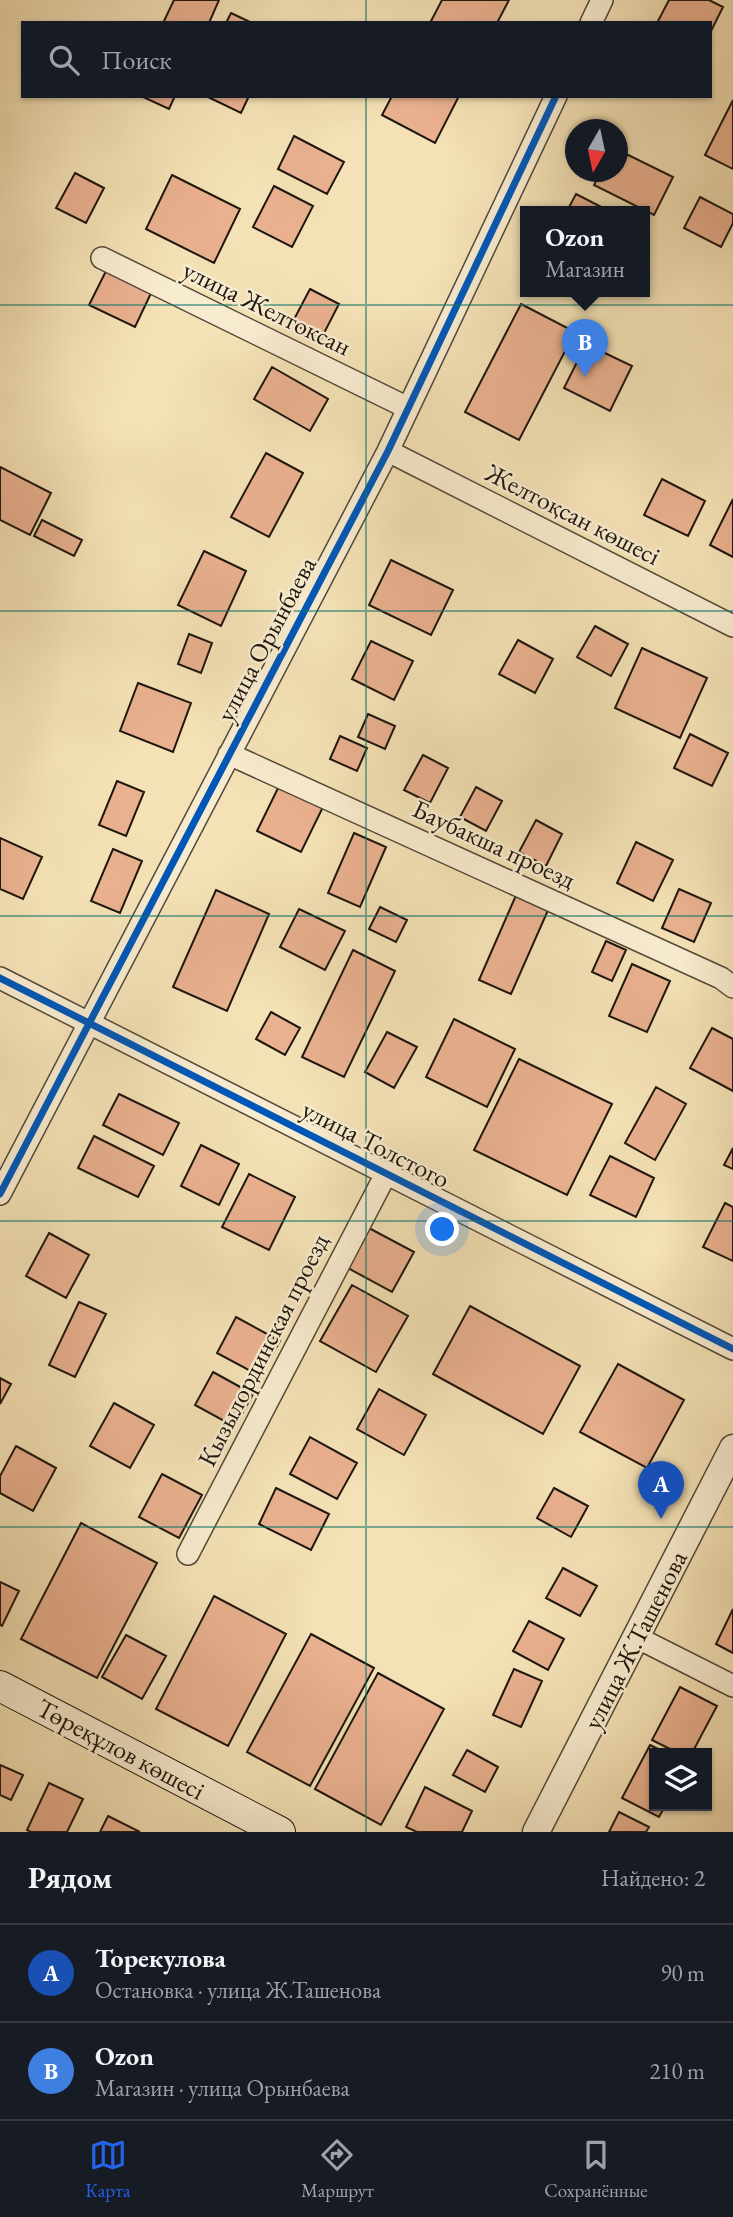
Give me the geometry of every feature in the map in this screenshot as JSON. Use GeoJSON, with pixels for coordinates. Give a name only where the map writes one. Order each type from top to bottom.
{"type":"FeatureCollection","features":[{"type":"Feature","properties":{"kind":"main road","name":"Төреқұлов көшесі"},"geometry":{"type":"LineString","coordinates":[[0,1686],[280,1832]]}},
{"type":"Feature","properties":{"kind":"street"},"geometry":{"type":"LineString","coordinates":[[592,21],[602,0]]}},
{"type":"Feature","properties":{"kind":"street","name":"улица Орынбаева"},"geometry":{"type":"LineString","coordinates":[[0,1194],[388,452],[555,98]]}},
{"type":"Feature","properties":{"kind":"street","name":"улица Желтоксан"},"geometry":{"type":"LineString","coordinates":[[102,258],[408,408]]}},
{"type":"Feature","properties":{"kind":"street","name":"Желтоқсан көшесі"},"geometry":{"type":"LineString","coordinates":[[388,452],[733,626]]}},
{"type":"Feature","properties":{"kind":"street","name":"Баубакша проезд"},"geometry":{"type":"LineString","coordinates":[[229,754],[721,978],[733,987]]}},
{"type":"Feature","properties":{"kind":"street","name":"улица Толстого"},"geometry":{"type":"LineString","coordinates":[[0,978],[733,1349]]}},
{"type":"Feature","properties":{"kind":"street","name":"Кызылординская проезд"},"geometry":{"type":"LineString","coordinates":[[188,1554],[387,1172]]}},
{"type":"Feature","properties":{"kind":"street","name":"улица Ж.Ташенова"},"geometry":{"type":"LineString","coordinates":[[536,1832],[733,1448]]}},
{"type":"Feature","properties":{"kind":"street"},"geometry":{"type":"LineString","coordinates":[[636,1637],[733,1686]]}},
{"type":"Feature","properties":{"kind":"building"},"geometry":{"type":"Polygon","coordinates":[[[174,0],[219,0],[210,21],[164,21],[174,0]]]}},
{"type":"Feature","properties":{"kind":"building"},"geometry":{"type":"Polygon","coordinates":[[[442,0],[509,0],[498,21],[431,21],[442,0]]]}},
{"type":"Feature","properties":{"kind":"building"},"geometry":{"type":"Polygon","coordinates":[[[669,0],[709,0],[723,7],[712,29],[712,21],[658,21],[669,0]]]}},
{"type":"Feature","properties":{"kind":"building"},"geometry":{"type":"Polygon","coordinates":[[[231,13],[248,21],[227,21],[231,13]]]}},
{"type":"Feature","properties":{"kind":"building"},"geometry":{"type":"Polygon","coordinates":[[[145,98],[174,98],[169,109],[145,98]]]}},
{"type":"Feature","properties":{"kind":"building"},"geometry":{"type":"Polygon","coordinates":[[[210,98],[248,98],[241,113],[210,98]]]}},
{"type":"Feature","properties":{"kind":"building"},"geometry":{"type":"Polygon","coordinates":[[[391,98],[458,98],[435,143],[382,115],[391,98]]]}},
{"type":"Feature","properties":{"kind":"building"},"geometry":{"type":"Polygon","coordinates":[[[733,100],[733,169],[705,155],[733,100]]]}},
{"type":"Feature","properties":{"kind":"building"},"geometry":{"type":"Polygon","coordinates":[[[294,136],[344,162],[327,194],[278,169],[294,136]]]}},
{"type":"Feature","properties":{"kind":"building"},"geometry":{"type":"Polygon","coordinates":[[[628,155],[673,177],[654,215],[650,213],[650,206],[636,206],[594,185],[596,182],[628,182],[628,155]]]}},
{"type":"Feature","properties":{"kind":"building"},"geometry":{"type":"Polygon","coordinates":[[[75,173],[104,188],[86,223],[56,208],[75,173]]]}},
{"type":"Feature","properties":{"kind":"building"},"geometry":{"type":"Polygon","coordinates":[[[172,175],[240,209],[214,263],[146,229],[172,175]]]}},
{"type":"Feature","properties":{"kind":"building"},"geometry":{"type":"Polygon","coordinates":[[[274,186],[313,206],[292,247],[253,227],[274,186]]]}},
{"type":"Feature","properties":{"kind":"building"},"geometry":{"type":"Polygon","coordinates":[[[576,194],[599,206],[570,206],[576,194]]]}},
{"type":"Feature","properties":{"kind":"building"},"geometry":{"type":"Polygon","coordinates":[[[700,197],[733,214],[733,223],[721,247],[684,228],[700,197]]]}},
{"type":"Feature","properties":{"kind":"building"},"geometry":{"type":"Polygon","coordinates":[[[108,267],[153,289],[135,327],[89,305],[108,267]]]}},
{"type":"Feature","properties":{"kind":"building"},"geometry":{"type":"Polygon","coordinates":[[[310,289],[339,304],[321,339],[292,323],[310,289]]]}},
{"type":"Feature","properties":{"kind":"building"},"geometry":{"type":"Polygon","coordinates":[[[521,304],[575,332],[519,440],[465,412],[521,304]]]}},
{"type":"Feature","properties":{"kind":"building"},"geometry":{"type":"Polygon","coordinates":[[[586,344],[632,366],[610,411],[564,388],[586,344]]]}},
{"type":"Feature","properties":{"kind":"building"},"geometry":{"type":"Polygon","coordinates":[[[272,367],[328,399],[310,431],[254,399],[272,367]]]}},
{"type":"Feature","properties":{"kind":"building"},"geometry":{"type":"Polygon","coordinates":[[[266,453],[303,473],[269,537],[231,517],[266,453]]]}},
{"type":"Feature","properties":{"kind":"building"},"geometry":{"type":"Polygon","coordinates":[[[0,467],[51,493],[30,535],[0,520],[0,467]]]}},
{"type":"Feature","properties":{"kind":"building"},"geometry":{"type":"Polygon","coordinates":[[[662,479],[705,501],[688,536],[644,515],[662,479]]]}},
{"type":"Feature","properties":{"kind":"building"},"geometry":{"type":"Polygon","coordinates":[[[733,499],[733,557],[710,545],[733,499]]]}},
{"type":"Feature","properties":{"kind":"building"},"geometry":{"type":"Polygon","coordinates":[[[42,520],[82,540],[74,556],[34,536],[42,520]]]}},
{"type":"Feature","properties":{"kind":"building"},"geometry":{"type":"Polygon","coordinates":[[[204,551],[246,571],[221,626],[178,605],[204,551]]]}},
{"type":"Feature","properties":{"kind":"building"},"geometry":{"type":"Polygon","coordinates":[[[391,560],[453,590],[431,635],[369,605],[391,560]]]}},
{"type":"Feature","properties":{"kind":"building"},"geometry":{"type":"Polygon","coordinates":[[[595,626],[628,644],[611,676],[577,657],[595,626]]]}},
{"type":"Feature","properties":{"kind":"building"},"geometry":{"type":"Polygon","coordinates":[[[189,634],[212,643],[201,673],[178,664],[189,634]]]}},
{"type":"Feature","properties":{"kind":"building"},"geometry":{"type":"Polygon","coordinates":[[[518,640],[553,659],[535,693],[499,674],[518,640]]]}},
{"type":"Feature","properties":{"kind":"building"},"geometry":{"type":"Polygon","coordinates":[[[371,641],[413,661],[394,700],[352,679],[371,641]]]}},
{"type":"Feature","properties":{"kind":"building"},"geometry":{"type":"Polygon","coordinates":[[[642,648],[707,678],[680,738],[615,708],[642,648]]]}},
{"type":"Feature","properties":{"kind":"building"},"geometry":{"type":"Polygon","coordinates":[[[138,683],[191,703],[173,752],[120,731],[138,683]]]}},
{"type":"Feature","properties":{"kind":"building"},"geometry":{"type":"Polygon","coordinates":[[[368,714],[395,726],[385,749],[358,737],[368,714]]]}},
{"type":"Feature","properties":{"kind":"building"},"geometry":{"type":"Polygon","coordinates":[[[690,734],[728,753],[712,786],[674,768],[690,734]]]}},
{"type":"Feature","properties":{"kind":"building"},"geometry":{"type":"Polygon","coordinates":[[[340,736],[367,748],[357,771],[330,759],[340,736]]]}},
{"type":"Feature","properties":{"kind":"building"},"geometry":{"type":"Polygon","coordinates":[[[423,755],[448,768],[430,803],[404,790],[423,755]]]}},
{"type":"Feature","properties":{"kind":"building"},"geometry":{"type":"Polygon","coordinates":[[[117,781],[144,792],[126,836],[99,825],[117,781]]]}},
{"type":"Feature","properties":{"kind":"building"},"geometry":{"type":"Polygon","coordinates":[[[279,786],[323,807],[301,852],[257,831],[279,786]]]}},
{"type":"Feature","properties":{"kind":"building"},"geometry":{"type":"Polygon","coordinates":[[[476,787],[502,801],[486,831],[460,817],[476,787]]]}},
{"type":"Feature","properties":{"kind":"building"},"geometry":{"type":"Polygon","coordinates":[[[536,820],[562,834],[546,866],[519,852],[536,820]]]}},
{"type":"Feature","properties":{"kind":"building"},"geometry":{"type":"Polygon","coordinates":[[[354,833],[386,847],[360,907],[328,893],[354,833]]]}},
{"type":"Feature","properties":{"kind":"building"},"geometry":{"type":"Polygon","coordinates":[[[0,838],[42,857],[23,899],[0,889],[0,838]]]}},
{"type":"Feature","properties":{"kind":"building"},"geometry":{"type":"Polygon","coordinates":[[[636,842],[673,860],[653,901],[617,883],[636,842]]]}},
{"type":"Feature","properties":{"kind":"building"},"geometry":{"type":"Polygon","coordinates":[[[113,849],[142,861],[120,913],[91,901],[113,849]]]}},
{"type":"Feature","properties":{"kind":"building"},"geometry":{"type":"Polygon","coordinates":[[[679,889],[711,903],[694,942],[662,928],[679,889]]]}},
{"type":"Feature","properties":{"kind":"building"},"geometry":{"type":"Polygon","coordinates":[[[216,890],[269,914],[227,1011],[173,987],[216,890]]]}},
{"type":"Feature","properties":{"kind":"building"},"geometry":{"type":"Polygon","coordinates":[[[517,893],[549,908],[511,994],[479,980],[517,893]]]}},
{"type":"Feature","properties":{"kind":"building"},"geometry":{"type":"Polygon","coordinates":[[[380,907],[407,920],[396,942],[369,929],[380,907]]]}},
{"type":"Feature","properties":{"kind":"building"},"geometry":{"type":"Polygon","coordinates":[[[299,909],[345,931],[325,970],[280,947],[299,909]]]}},
{"type":"Feature","properties":{"kind":"building"},"geometry":{"type":"Polygon","coordinates":[[[606,941],[626,950],[612,981],[592,972],[606,941]]]}},
{"type":"Feature","properties":{"kind":"building"},"geometry":{"type":"Polygon","coordinates":[[[353,950],[395,971],[344,1077],[302,1057],[353,950]]]}},
{"type":"Feature","properties":{"kind":"building"},"geometry":{"type":"Polygon","coordinates":[[[632,964],[670,981],[647,1032],[609,1016],[632,964]]]}},
{"type":"Feature","properties":{"kind":"building"},"geometry":{"type":"Polygon","coordinates":[[[271,1012],[300,1028],[285,1055],[256,1039],[271,1012]]]}},
{"type":"Feature","properties":{"kind":"building"},"geometry":{"type":"Polygon","coordinates":[[[454,1019],[515,1049],[487,1107],[426,1077],[454,1019]]]}},
{"type":"Feature","properties":{"kind":"building"},"geometry":{"type":"Polygon","coordinates":[[[712,1028],[733,1039],[733,1091],[690,1068],[712,1028]]]}},
{"type":"Feature","properties":{"kind":"building"},"geometry":{"type":"Polygon","coordinates":[[[387,1032],[417,1047],[394,1088],[365,1072],[387,1032]]]}},
{"type":"Feature","properties":{"kind":"building"},"geometry":{"type":"Polygon","coordinates":[[[519,1059],[612,1104],[567,1195],[474,1150],[519,1059]]]}},
{"type":"Feature","properties":{"kind":"building"},"geometry":{"type":"Polygon","coordinates":[[[656,1087],[686,1104],[655,1160],[625,1143],[656,1087]]]}},
{"type":"Feature","properties":{"kind":"building"},"geometry":{"type":"Polygon","coordinates":[[[119,1094],[179,1123],[163,1155],[103,1125],[119,1094]]]}},
{"type":"Feature","properties":{"kind":"building"},"geometry":{"type":"Polygon","coordinates":[[[94,1136],[154,1166],[138,1197],[78,1168],[94,1136]]]}},
{"type":"Feature","properties":{"kind":"building"},"geometry":{"type":"Polygon","coordinates":[[[201,1145],[239,1164],[219,1205],[181,1186],[201,1145]]]}},
{"type":"Feature","properties":{"kind":"building"},"geometry":{"type":"Polygon","coordinates":[[[733,1148],[733,1169],[724,1165],[733,1148]]]}},
{"type":"Feature","properties":{"kind":"building"},"geometry":{"type":"Polygon","coordinates":[[[610,1156],[654,1178],[636,1217],[590,1195],[610,1156]]]}},
{"type":"Feature","properties":{"kind":"building"},"geometry":{"type":"Polygon","coordinates":[[[249,1174],[295,1197],[269,1250],[222,1227],[249,1174]]]}},
{"type":"Feature","properties":{"kind":"building"},"geometry":{"type":"Polygon","coordinates":[[[725,1203],[733,1207],[733,1261],[703,1247],[725,1203]]]}},
{"type":"Feature","properties":{"kind":"building"},"geometry":{"type":"Polygon","coordinates":[[[367,1227],[414,1252],[392,1292],[346,1267],[367,1227]]]}},
{"type":"Feature","properties":{"kind":"building"},"geometry":{"type":"Polygon","coordinates":[[[49,1233],[89,1255],[66,1298],[26,1276],[49,1233]]]}},
{"type":"Feature","properties":{"kind":"building"},"geometry":{"type":"Polygon","coordinates":[[[352,1285],[408,1316],[376,1372],[320,1341],[352,1285]]]}},
{"type":"Feature","properties":{"kind":"building"},"geometry":{"type":"Polygon","coordinates":[[[79,1302],[106,1314],[75,1377],[49,1365],[79,1302]]]}},
{"type":"Feature","properties":{"kind":"building"},"geometry":{"type":"Polygon","coordinates":[[[470,1306],[580,1366],[543,1434],[433,1374],[470,1306]]]}},
{"type":"Feature","properties":{"kind":"building"},"geometry":{"type":"Polygon","coordinates":[[[236,1317],[280,1341],[260,1376],[217,1353],[236,1317]]]}},
{"type":"Feature","properties":{"kind":"building"},"geometry":{"type":"Polygon","coordinates":[[[618,1364],[684,1400],[647,1468],[580,1432],[618,1364]]]}},
{"type":"Feature","properties":{"kind":"building"},"geometry":{"type":"Polygon","coordinates":[[[213,1372],[253,1394],[235,1427],[195,1405],[213,1372]]]}},
{"type":"Feature","properties":{"kind":"building"},"geometry":{"type":"Polygon","coordinates":[[[0,1378],[11,1384],[0,1404],[0,1378]]]}},
{"type":"Feature","properties":{"kind":"building"},"geometry":{"type":"Polygon","coordinates":[[[379,1389],[426,1415],[404,1455],[357,1429],[379,1389]]]}},
{"type":"Feature","properties":{"kind":"building"},"geometry":{"type":"Polygon","coordinates":[[[114,1403],[154,1425],[130,1468],[90,1446],[114,1403]]]}},
{"type":"Feature","properties":{"kind":"building"},"geometry":{"type":"Polygon","coordinates":[[[310,1437],[357,1463],[337,1499],[290,1474],[310,1437]]]}},
{"type":"Feature","properties":{"kind":"building"},"geometry":{"type":"Polygon","coordinates":[[[16,1446],[56,1468],[33,1511],[0,1493],[0,1476],[16,1446]]]}},
{"type":"Feature","properties":{"kind":"building"},"geometry":{"type":"Polygon","coordinates":[[[162,1474],[202,1495],[179,1538],[139,1517],[162,1474]]]}},
{"type":"Feature","properties":{"kind":"building"},"geometry":{"type":"Polygon","coordinates":[[[276,1488],[329,1514],[311,1550],[259,1524],[276,1488]]]}},
{"type":"Feature","properties":{"kind":"building"},"geometry":{"type":"Polygon","coordinates":[[[554,1488],[588,1506],[571,1537],[537,1518],[554,1488]]]}},
{"type":"Feature","properties":{"kind":"building"},"geometry":{"type":"Polygon","coordinates":[[[81,1523],[157,1563],[97,1678],[21,1639],[81,1523]]]}},
{"type":"Feature","properties":{"kind":"building"},"geometry":{"type":"Polygon","coordinates":[[[563,1568],[597,1586],[580,1616],[546,1598],[563,1568]]]}},
{"type":"Feature","properties":{"kind":"building"},"geometry":{"type":"Polygon","coordinates":[[[0,1582],[19,1591],[2,1626],[0,1625],[0,1582]]]}},
{"type":"Feature","properties":{"kind":"building"},"geometry":{"type":"Polygon","coordinates":[[[214,1596],[286,1634],[228,1746],[156,1709],[214,1596]]]}},
{"type":"Feature","properties":{"kind":"building"},"geometry":{"type":"Polygon","coordinates":[[[733,1609],[733,1653],[716,1644],[733,1609]]]}},
{"type":"Feature","properties":{"kind":"building"},"geometry":{"type":"Polygon","coordinates":[[[529,1621],[564,1639],[548,1670],[513,1651],[529,1621]]]}},
{"type":"Feature","properties":{"kind":"building"},"geometry":{"type":"Polygon","coordinates":[[[311,1634],[374,1668],[310,1786],[247,1752],[311,1634]]]}},
{"type":"Feature","properties":{"kind":"building"},"geometry":{"type":"Polygon","coordinates":[[[126,1635],[166,1656],[142,1699],[102,1677],[126,1635]]]}},
{"type":"Feature","properties":{"kind":"building"},"geometry":{"type":"Polygon","coordinates":[[[514,1669],[542,1681],[521,1727],[493,1715],[514,1669]]]}},
{"type":"Feature","properties":{"kind":"building"},"geometry":{"type":"Polygon","coordinates":[[[378,1673],[444,1709],[381,1825],[315,1789],[378,1673]]]}},
{"type":"Feature","properties":{"kind":"building"},"geometry":{"type":"Polygon","coordinates":[[[680,1687],[717,1706],[695,1748],[668,1748],[652,1740],[680,1687]]]}},
{"type":"Feature","properties":{"kind":"building"},"geometry":{"type":"Polygon","coordinates":[[[650,1745],[656,1748],[649,1748],[649,1811],[662,1811],[659,1817],[622,1798],[650,1745]]]}},
{"type":"Feature","properties":{"kind":"building"},"geometry":{"type":"Polygon","coordinates":[[[467,1750],[498,1767],[485,1792],[453,1775],[467,1750]]]}},
{"type":"Feature","properties":{"kind":"building"},"geometry":{"type":"Polygon","coordinates":[[[0,1765],[23,1775],[11,1800],[0,1795],[0,1765]]]}},
{"type":"Feature","properties":{"kind":"building"},"geometry":{"type":"Polygon","coordinates":[[[49,1783],[83,1799],[67,1832],[31,1832],[27,1830],[49,1783]]]}},
{"type":"Feature","properties":{"kind":"building"},"geometry":{"type":"Polygon","coordinates":[[[425,1787],[472,1811],[462,1832],[417,1832],[406,1827],[425,1787]]]}},
{"type":"Feature","properties":{"kind":"building"},"geometry":{"type":"Polygon","coordinates":[[[619,1812],[649,1827],[646,1832],[609,1832],[619,1812]]]}},
{"type":"Feature","properties":{"kind":"building"},"geometry":{"type":"Polygon","coordinates":[[[108,1816],[140,1832],[100,1832],[108,1816]]]}},
{"type":"Feature","properties":{"kind":"cycle path"},"geometry":{"type":"LineString","coordinates":[[0,1194],[388,451],[555,98]]}},
{"type":"Feature","properties":{"kind":"cycle path"},"geometry":{"type":"LineString","coordinates":[[0,978],[733,1349]]}},
{"type":"Feature","properties":{"kind":"place","name":"Ozon"},"geometry":{"type":"Point","coordinates":[585,377]}},
{"type":"Feature","properties":{"kind":"place","name":"Торекулова"},"geometry":{"type":"Point","coordinates":[661,1519]}}]}
